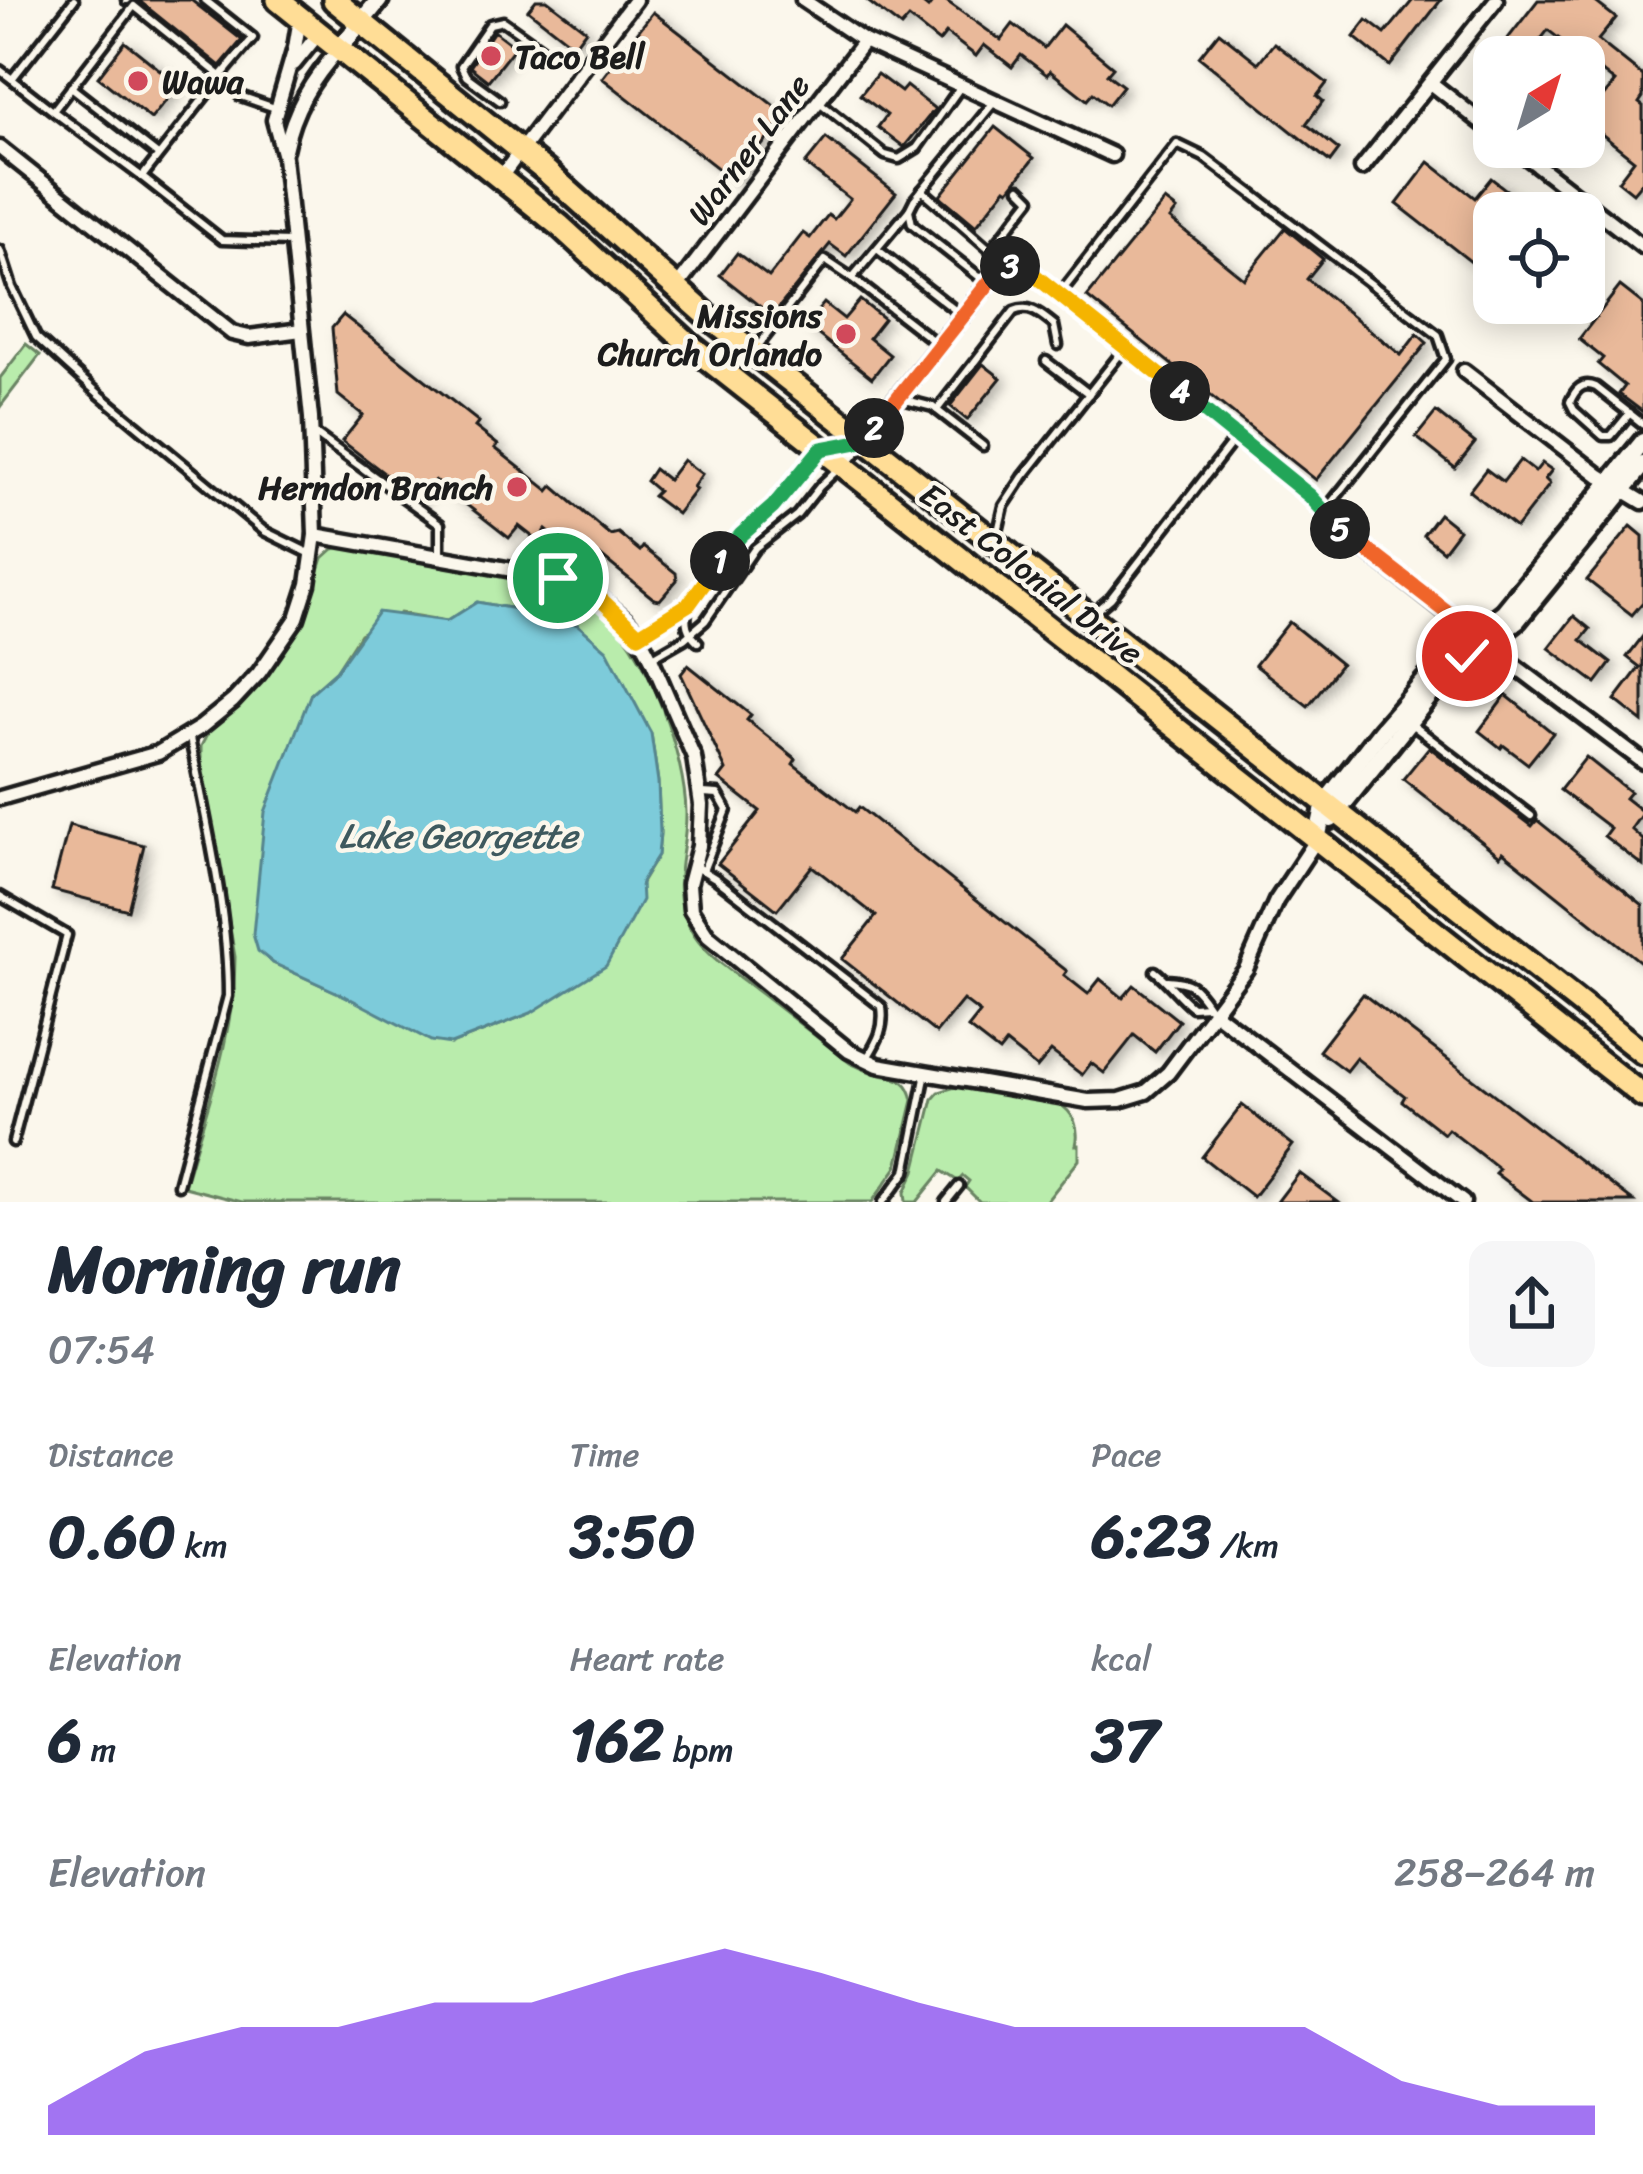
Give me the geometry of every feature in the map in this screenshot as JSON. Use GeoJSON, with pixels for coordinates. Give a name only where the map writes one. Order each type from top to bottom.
{"type":"FeatureCollection","features":[{"type":"Feature","properties":{"kind":"highway","name":"East Colonial Drive"},"geometry":{"type":"LineString","coordinates":[[278,0],[500,178],[648,308],[842,466],[1643,1096]]}},
{"type":"Feature","properties":{"kind":"highway","name":"East Colonial Drive"},"geometry":{"type":"LineString","coordinates":[[340,2],[521,151],[710,318],[1643,1053]]}},
{"type":"Feature","properties":{"kind":"highway"},"geometry":{"type":"LineString","coordinates":[[607,269],[653,289],[675,289]]}},
{"type":"Feature","properties":{"kind":"highway"},"geometry":{"type":"LineString","coordinates":[[648,308],[675,306],[710,318]]}},
{"type":"Feature","properties":{"kind":"highway"},"geometry":{"type":"LineString","coordinates":[[1022,608],[1060,619],[1089,617]]}},
{"type":"Feature","properties":{"kind":"street"},"geometry":{"type":"LineString","coordinates":[[284,157],[290,126],[318,73],[380,0]]}},
{"type":"Feature","properties":{"kind":"street"},"geometry":{"type":"LineString","coordinates":[[500,178],[635,0]]}},
{"type":"Feature","properties":{"kind":"street"},"geometry":{"type":"LineString","coordinates":[[802,0],[864,41],[1112,155]]}},
{"type":"Feature","properties":{"kind":"street"},"geometry":{"type":"LineString","coordinates":[[1362,169],[1496,0]]}},
{"type":"Feature","properties":{"kind":"street"},"geometry":{"type":"LineString","coordinates":[[289,70],[340,2]]}},
{"type":"Feature","properties":{"kind":"street"},"geometry":{"type":"LineString","coordinates":[[0,798],[158,753],[233,700],[297,618],[315,535],[311,432],[284,157],[274,121],[300,17]]}},
{"type":"Feature","properties":{"kind":"street","name":"Warner Lane"},"geometry":{"type":"LineString","coordinates":[[675,289],[864,41]]}},
{"type":"Feature","properties":{"kind":"street"},"geometry":{"type":"LineString","coordinates":[[1431,83],[1473,116]]}},
{"type":"Feature","properties":{"kind":"street"},"geometry":{"type":"LineString","coordinates":[[0,148],[232,333],[249,337],[301,330]]}},
{"type":"Feature","properties":{"kind":"street"},"geometry":{"type":"LineString","coordinates":[[1541,168],[1643,247]]}},
{"type":"Feature","properties":{"kind":"street"},"geometry":{"type":"LineString","coordinates":[[842,466],[999,270],[1010,266],[1033,274]]}},
{"type":"Feature","properties":{"kind":"street"},"geometry":{"type":"LineString","coordinates":[[1464,370],[1643,502]]}},
{"type":"Feature","properties":{"kind":"street"},"geometry":{"type":"LineString","coordinates":[[821,449],[864,441]]}},
{"type":"Feature","properties":{"kind":"street"},"geometry":{"type":"LineString","coordinates":[[315,535],[558,578],[596,595],[639,635],[694,757],[699,846],[698,868],[689,884],[692,910],[708,936],[849,1051],[878,1065],[1088,1101],[1120,1100],[1146,1092],[1168,1073],[1211,1009],[1246,969],[1276,901],[1331,807],[1422,682],[1480,638],[1517,620],[1617,486],[1643,442]]}},
{"type":"Feature","properties":{"kind":"street"},"geometry":{"type":"LineString","coordinates":[[1617,486],[1643,464]]}},
{"type":"Feature","properties":{"kind":"street"},"geometry":{"type":"LineString","coordinates":[[1324,512],[1332,523],[1643,762]]}},
{"type":"Feature","properties":{"kind":"street"},"geometry":{"type":"LineString","coordinates":[[1331,807],[1480,638]]}},
{"type":"Feature","properties":{"kind":"street"},"geometry":{"type":"LineString","coordinates":[[1526,1004],[1546,977]]}},
{"type":"Feature","properties":{"kind":"street"},"geometry":{"type":"LineString","coordinates":[[1211,1009],[1463,1202]]}},
{"type":"Feature","properties":{"kind":"lane"},"geometry":{"type":"LineString","coordinates":[[11,80],[74,0]]}},
{"type":"Feature","properties":{"kind":"lane"},"geometry":{"type":"LineString","coordinates":[[142,177],[254,38],[205,0]]}},
{"type":"Feature","properties":{"kind":"lane"},"geometry":{"type":"LineString","coordinates":[[53,111],[128,2],[241,95],[277,109]]}},
{"type":"Feature","properties":{"kind":"lane"},"geometry":{"type":"LineString","coordinates":[[500,101],[466,76],[461,66],[490,24],[502,21],[542,49]]}},
{"type":"Feature","properties":{"kind":"lane"},"geometry":{"type":"LineString","coordinates":[[0,70],[222,240],[292,242]]}},
{"type":"Feature","properties":{"kind":"lane"},"geometry":{"type":"LineString","coordinates":[[818,101],[885,155],[899,159],[917,148],[961,86]]}},
{"type":"Feature","properties":{"kind":"lane"},"geometry":{"type":"LineString","coordinates":[[71,88],[159,155]]}},
{"type":"Feature","properties":{"kind":"lane"},"geometry":{"type":"LineString","coordinates":[[852,278],[995,101]]}},
{"type":"Feature","properties":{"kind":"lane"},"geometry":{"type":"LineString","coordinates":[[1033,274],[1324,512],[1446,359],[1438,335],[1204,158],[1178,145],[1059,295]]}},
{"type":"Feature","properties":{"kind":"lane"},"geometry":{"type":"LineString","coordinates":[[991,250],[1031,200],[1020,188]]}},
{"type":"Feature","properties":{"kind":"lane"},"geometry":{"type":"LineString","coordinates":[[922,190],[1010,266]]}},
{"type":"Feature","properties":{"kind":"lane"},"geometry":{"type":"LineString","coordinates":[[909,210],[912,224],[988,284]]}},
{"type":"Feature","properties":{"kind":"lane"},"geometry":{"type":"LineString","coordinates":[[877,249],[962,317]]}},
{"type":"Feature","properties":{"kind":"lane"},"geometry":{"type":"LineString","coordinates":[[0,250],[36,338],[265,531],[312,554]]}},
{"type":"Feature","properties":{"kind":"lane"},"geometry":{"type":"LineString","coordinates":[[753,352],[825,260],[940,346]]}},
{"type":"Feature","properties":{"kind":"lane"},"geometry":{"type":"LineString","coordinates":[[937,410],[1014,311],[1034,310],[1054,325],[1058,345]]}},
{"type":"Feature","properties":{"kind":"lane"},"geometry":{"type":"LineString","coordinates":[[995,544],[1004,506],[1023,477],[1125,348]]}},
{"type":"Feature","properties":{"kind":"lane"},"geometry":{"type":"LineString","coordinates":[[1046,361],[1089,394]]}},
{"type":"Feature","properties":{"kind":"lane"},"geometry":{"type":"LineString","coordinates":[[1630,413],[1611,436],[1603,436],[1570,402],[1574,392],[1590,384],[1630,413],[1643,424]]}},
{"type":"Feature","properties":{"kind":"lane"},"geometry":{"type":"LineString","coordinates":[[898,398],[937,410],[983,446]]}},
{"type":"Feature","properties":{"kind":"lane"},"geometry":{"type":"LineString","coordinates":[[311,432],[440,524],[440,557]]}},
{"type":"Feature","properties":{"kind":"lane"},"geometry":{"type":"LineString","coordinates":[[1089,617],[1111,598],[1237,437]]}},
{"type":"Feature","properties":{"kind":"lane"},"geometry":{"type":"LineString","coordinates":[[639,635],[689,604],[741,535],[773,507],[821,449]]}},
{"type":"Feature","properties":{"kind":"lane"},"geometry":{"type":"LineString","coordinates":[[651,658],[705,621],[755,548],[796,515],[842,466]]}},
{"type":"Feature","properties":{"kind":"lane"},"geometry":{"type":"LineString","coordinates":[[689,604],[685,620],[698,643]]}},
{"type":"Feature","properties":{"kind":"lane"},"geometry":{"type":"LineString","coordinates":[[1407,721],[1531,817]]}},
{"type":"Feature","properties":{"kind":"lane"},"geometry":{"type":"LineString","coordinates":[[178,1185],[228,996],[214,861],[189,734]]}},
{"type":"Feature","properties":{"kind":"lane"},"geometry":{"type":"LineString","coordinates":[[699,792],[718,794],[727,810],[698,868],[882,1007],[881,1034],[866,1059]]}},
{"type":"Feature","properties":{"kind":"lane"},"geometry":{"type":"LineString","coordinates":[[0,896],[67,935],[14,1142]]}},
{"type":"Feature","properties":{"kind":"lane"},"geometry":{"type":"LineString","coordinates":[[1155,971],[1192,1007],[1211,1009]]}},
{"type":"Feature","properties":{"kind":"lane"},"geometry":{"type":"LineString","coordinates":[[1167,980],[1185,981],[1203,995],[1211,1009]]}},
{"type":"Feature","properties":{"kind":"lane"},"geometry":{"type":"LineString","coordinates":[[887,1201],[906,1172],[926,1073]]}},
{"type":"Feature","properties":{"kind":"lane"},"geometry":{"type":"LineString","coordinates":[[946,1202],[959,1186]]}},
{"type":"Feature","properties":{"kind":"green space"},"geometry":{"type":"Polygon","coordinates":[[[26,344],[40,355],[0,407],[0,378],[26,344]]]}},
{"type":"Feature","properties":{"kind":"green space"},"geometry":{"type":"Polygon","coordinates":[[[348,545],[548,583],[574,593],[611,619],[652,683],[672,737],[686,812],[680,898],[696,938],[850,1063],[898,1079],[910,1091],[913,1100],[897,1167],[872,1202],[242,1202],[184,1187],[224,1044],[234,986],[235,957],[201,746],[209,731],[255,689],[291,638],[323,558],[348,545]],[[477,602],[447,621],[400,613],[360,634],[336,671],[311,693],[273,963],[451,1044],[531,1013],[641,883],[658,855],[660,833],[651,733],[578,625],[477,602]]]}},
{"type":"Feature","properties":{"kind":"green space"},"geometry":{"type":"Polygon","coordinates":[[[955,1087],[1038,1098],[1069,1112],[1076,1127],[1079,1160],[1046,1202],[980,1202],[965,1187],[969,1181],[963,1176],[958,1181],[942,1171],[917,1202],[906,1202],[933,1099],[955,1087]]]}},
{"type":"Feature","properties":{"kind":"water","name":"Lake Georgette"},"geometry":{"type":"Polygon","coordinates":[[[477,602],[578,625],[607,650],[651,733],[660,833],[658,855],[641,882],[642,900],[606,966],[531,1013],[451,1044],[431,1041],[273,963],[258,951],[253,934],[265,812],[311,693],[336,671],[378,612],[447,621],[477,602]]]}},
{"type":"Feature","properties":{"kind":"building","name":"Wawa"},"geometry":{"type":"Polygon","coordinates":[[[138,0],[191,0],[242,40],[220,66],[138,0]]]}},
{"type":"Feature","properties":{"kind":"building"},"geometry":{"type":"Polygon","coordinates":[[[536,0],[547,0],[586,30],[574,46],[528,10],[536,0]]]}},
{"type":"Feature","properties":{"kind":"building"},"geometry":{"type":"Polygon","coordinates":[[[866,0],[918,0],[928,8],[934,0],[945,0],[1001,40],[1013,24],[1044,48],[1062,25],[1113,67],[1107,74],[1123,86],[1108,105],[1093,93],[1087,100],[1021,55],[1012,67],[984,45],[976,56],[946,33],[939,42],[909,18],[901,27],[866,0]]]}},
{"type":"Feature","properties":{"kind":"building"},"geometry":{"type":"Polygon","coordinates":[[[1413,0],[1441,0],[1390,66],[1354,37],[1367,20],[1385,34],[1413,0]]]}},
{"type":"Feature","properties":{"kind":"building"},"geometry":{"type":"Polygon","coordinates":[[[1538,0],[1593,0],[1616,18],[1601,36],[1556,36],[1548,30],[1543,36],[1510,36],[1538,0]]]}},
{"type":"Feature","properties":{"kind":"building"},"geometry":{"type":"Polygon","coordinates":[[[653,12],[786,115],[734,181],[602,78],[653,12]]]}},
{"type":"Feature","properties":{"kind":"building","name":"Taco Bell"},"geometry":{"type":"Polygon","coordinates":[[[494,31],[515,47],[488,81],[470,67],[494,31]]]}},
{"type":"Feature","properties":{"kind":"building"},"geometry":{"type":"Polygon","coordinates":[[[1219,32],[1258,63],[1274,43],[1327,83],[1317,96],[1323,101],[1306,124],[1339,150],[1330,162],[1199,57],[1219,32]]]}},
{"type":"Feature","properties":{"kind":"building","name":"Wawa"},"geometry":{"type":"Polygon","coordinates":[[[125,42],[179,85],[151,119],[98,77],[125,42]]]}},
{"type":"Feature","properties":{"kind":"building"},"geometry":{"type":"Polygon","coordinates":[[[1605,46],[1643,76],[1639,103],[1643,106],[1643,181],[1633,193],[1618,181],[1634,160],[1605,137],[1605,94],[1615,82],[1605,74],[1605,46]]]}},
{"type":"Feature","properties":{"kind":"building"},"geometry":{"type":"Polygon","coordinates":[[[877,74],[901,92],[906,86],[935,109],[904,147],[878,127],[887,115],[860,95],[877,74]]]}},
{"type":"Feature","properties":{"kind":"building"},"geometry":{"type":"Polygon","coordinates":[[[995,127],[1034,158],[976,226],[940,196],[995,127]]]}},
{"type":"Feature","properties":{"kind":"building"},"geometry":{"type":"Polygon","coordinates":[[[826,138],[896,193],[846,256],[830,244],[772,316],[720,275],[737,253],[769,277],[803,233],[810,238],[828,215],[834,219],[850,199],[805,164],[826,138]]]}},
{"type":"Feature","properties":{"kind":"building"},"geometry":{"type":"Polygon","coordinates":[[[1429,162],[1473,196],[1473,264],[1397,204],[1429,162]]]}},
{"type":"Feature","properties":{"kind":"building"},"geometry":{"type":"Polygon","coordinates":[[[1491,178],[1509,192],[1480,192],[1491,178]]]}},
{"type":"Feature","properties":{"kind":"building"},"geometry":{"type":"Polygon","coordinates":[[[1165,201],[1177,210],[1170,219],[1244,279],[1285,228],[1323,259],[1307,279],[1401,355],[1417,334],[1427,343],[1316,480],[1087,297],[1165,201]]]}},
{"type":"Feature","properties":{"kind":"building"},"geometry":{"type":"Polygon","coordinates":[[[1620,286],[1643,304],[1643,412],[1619,394],[1625,386],[1598,364],[1603,358],[1579,339],[1591,324],[1605,324],[1605,305],[1620,286]]]}},
{"type":"Feature","properties":{"kind":"building"},"geometry":{"type":"Polygon","coordinates":[[[860,300],[884,319],[869,338],[890,355],[872,378],[806,325],[824,303],[844,319],[860,300]]]}},
{"type":"Feature","properties":{"kind":"building"},"geometry":{"type":"Polygon","coordinates":[[[343,315],[479,422],[475,427],[498,445],[495,448],[549,491],[553,486],[610,535],[618,533],[640,551],[643,547],[676,573],[677,580],[660,600],[654,599],[601,556],[582,559],[546,530],[538,541],[519,526],[509,538],[435,480],[419,500],[342,441],[363,415],[338,395],[332,328],[343,315]]]}},
{"type":"Feature","properties":{"kind":"building"},"geometry":{"type":"Polygon","coordinates":[[[983,364],[1001,378],[967,420],[950,406],[983,364]]]}},
{"type":"Feature","properties":{"kind":"building"},"geometry":{"type":"Polygon","coordinates":[[[1436,412],[1475,443],[1455,468],[1416,437],[1436,412]]]}},
{"type":"Feature","properties":{"kind":"building"},"geometry":{"type":"Polygon","coordinates":[[[683,460],[702,474],[677,514],[653,496],[658,491],[646,481],[654,469],[668,480],[683,460]]]}},
{"type":"Feature","properties":{"kind":"building"},"geometry":{"type":"Polygon","coordinates":[[[1520,460],[1535,472],[1542,463],[1552,470],[1545,479],[1550,484],[1516,528],[1469,491],[1486,469],[1503,482],[1520,460]]]}},
{"type":"Feature","properties":{"kind":"building"},"geometry":{"type":"Polygon","coordinates":[[[1439,514],[1459,530],[1443,551],[1423,535],[1439,514]]]}},
{"type":"Feature","properties":{"kind":"building"},"geometry":{"type":"Polygon","coordinates":[[[1631,526],[1643,536],[1643,602],[1632,615],[1587,580],[1631,526]]]}},
{"type":"Feature","properties":{"kind":"building"},"geometry":{"type":"Polygon","coordinates":[[[1574,616],[1590,629],[1581,640],[1611,663],[1596,683],[1549,648],[1574,616]]]}},
{"type":"Feature","properties":{"kind":"building"},"geometry":{"type":"Polygon","coordinates":[[[1289,622],[1341,664],[1308,706],[1255,665],[1289,622]]]}},
{"type":"Feature","properties":{"kind":"building"},"geometry":{"type":"Polygon","coordinates":[[[1643,636],[1643,722],[1615,700],[1640,667],[1627,657],[1643,636]]]}},
{"type":"Feature","properties":{"kind":"building"},"geometry":{"type":"Polygon","coordinates":[[[688,665],[751,715],[747,720],[796,759],[793,764],[855,812],[859,807],[1067,971],[1064,975],[1088,994],[1100,979],[1123,998],[1134,985],[1179,1021],[1155,1052],[1134,1035],[1104,1073],[1091,1063],[1082,1075],[1051,1051],[1037,1068],[1006,1043],[999,1052],[968,1028],[980,1013],[963,1000],[936,1033],[842,959],[876,916],[812,866],[777,910],[718,864],[760,811],[719,779],[726,770],[681,674],[688,665]]]}},
{"type":"Feature","properties":{"kind":"building"},"geometry":{"type":"Polygon","coordinates":[[[1506,695],[1553,733],[1528,764],[1479,731],[1506,695]]]}},
{"type":"Feature","properties":{"kind":"building"},"geometry":{"type":"Polygon","coordinates":[[[1429,747],[1532,826],[1537,820],[1643,905],[1643,964],[1403,779],[1429,747]]]}},
{"type":"Feature","properties":{"kind":"building"},"geometry":{"type":"Polygon","coordinates":[[[1586,757],[1630,792],[1625,798],[1643,812],[1631,829],[1643,840],[1643,866],[1604,836],[1610,828],[1560,790],[1586,757]]]}},
{"type":"Feature","properties":{"kind":"building"},"geometry":{"type":"Polygon","coordinates":[[[69,825],[144,845],[128,910],[52,890],[69,825]]]}},
{"type":"Feature","properties":{"kind":"building"},"geometry":{"type":"Polygon","coordinates":[[[1363,994],[1634,1202],[1533,1202],[1448,1129],[1444,1134],[1402,1101],[1405,1096],[1356,1058],[1346,1071],[1319,1051],[1363,994]]]}},
{"type":"Feature","properties":{"kind":"building"},"geometry":{"type":"Polygon","coordinates":[[[1242,1105],[1293,1145],[1253,1197],[1202,1157],[1242,1105]]]}},
{"type":"Feature","properties":{"kind":"building"},"geometry":{"type":"Polygon","coordinates":[[[1299,1173],[1338,1202],[1277,1202],[1299,1173]]]}},
{"type":"Feature","properties":{"kind":"place","name":"Taco Bell"},"geometry":{"type":"Point","coordinates":[491,56]}},
{"type":"Feature","properties":{"kind":"place","name":"Wawa"},"geometry":{"type":"Point","coordinates":[138,81]}},
{"type":"Feature","properties":{"kind":"place","name":"Missions Church Orlando"},"geometry":{"type":"Point","coordinates":[846,334]}},
{"type":"Feature","properties":{"kind":"place","name":"Herndon Branch"},"geometry":{"type":"Point","coordinates":[517,487]}},
{"type":"Feature","properties":{"kind":"route"},"geometry":{"type":"LineString","coordinates":[[558,578],[596,595],[639,635],[689,604],[741,535],[763,518],[821,449],[864,441],[999,270],[1010,266],[1033,274],[1310,496],[1332,523],[1486,642],[1467,656]]}}]}
